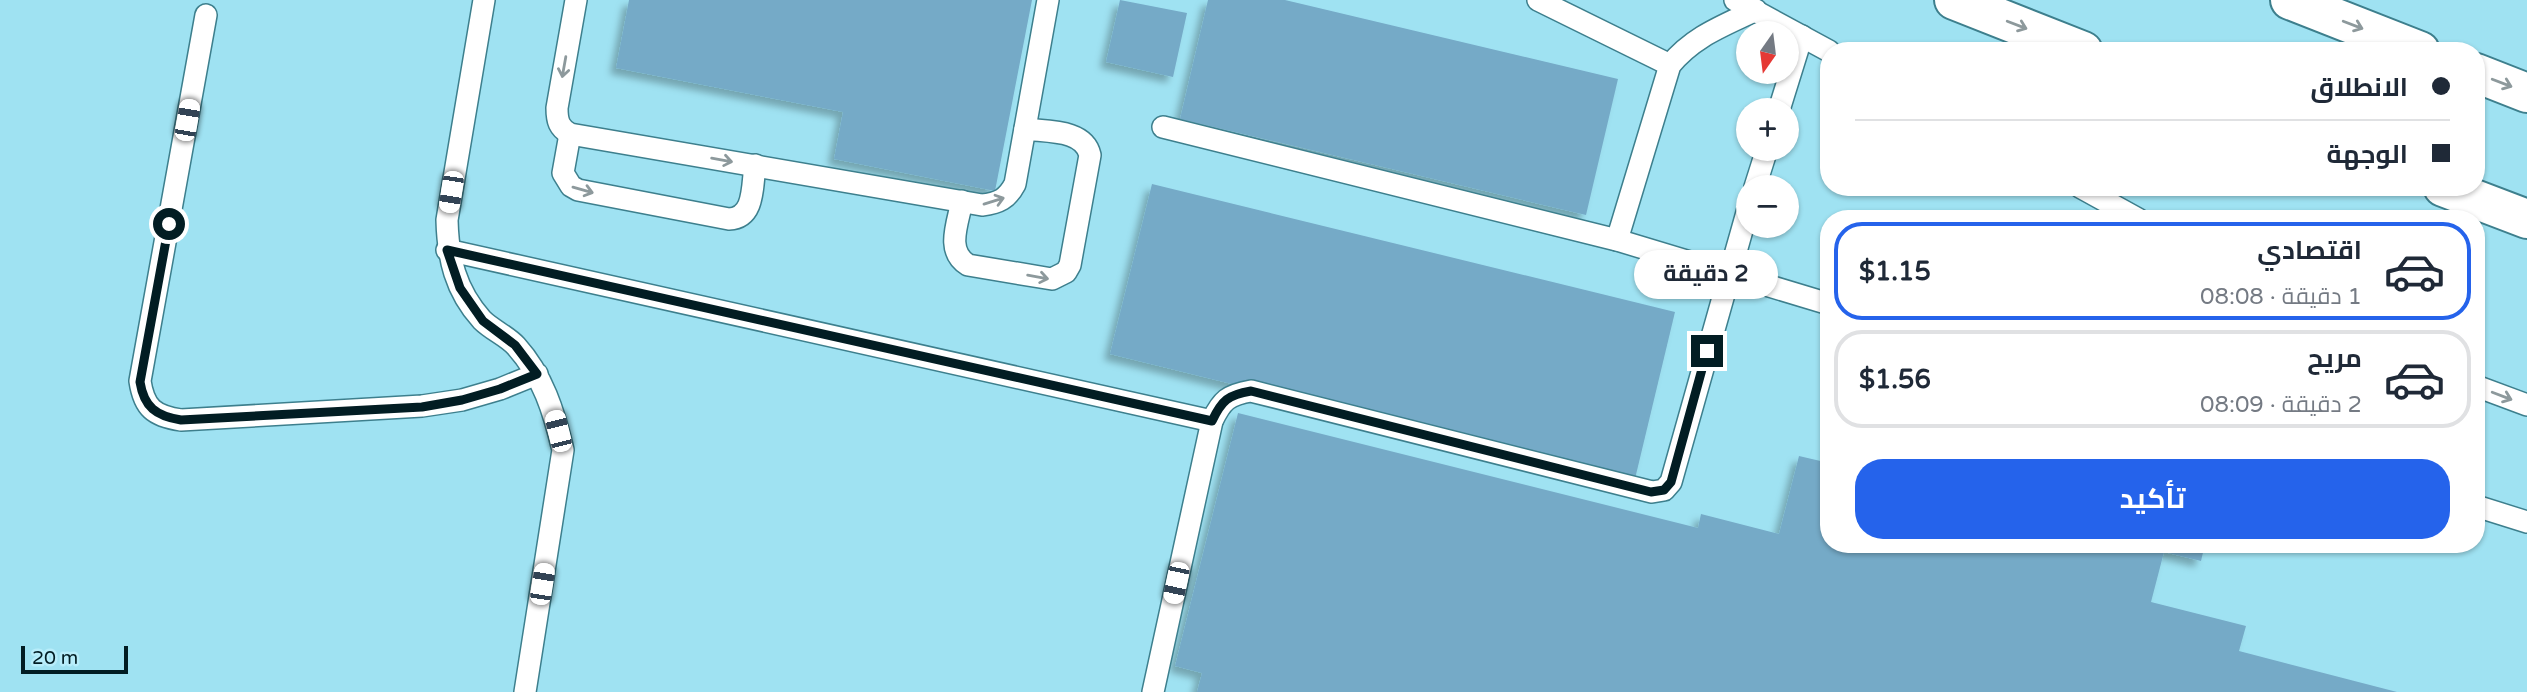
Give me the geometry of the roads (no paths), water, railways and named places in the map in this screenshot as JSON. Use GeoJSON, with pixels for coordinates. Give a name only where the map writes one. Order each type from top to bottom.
{"type":"FeatureCollection","features":[{"type":"Feature","properties":{"kind":"main road"},"geometry":{"type":"LineString","coordinates":[[1954,0],[2060,42]]}},
{"type":"Feature","properties":{"kind":"main road"},"geometry":{"type":"LineString","coordinates":[[2290,0],[2397,42]]}},
{"type":"Feature","properties":{"kind":"main road"},"geometry":{"type":"LineString","coordinates":[[2485,77],[2527,93]]}},
{"type":"Feature","properties":{"kind":"main road"},"geometry":{"type":"LineString","coordinates":[[2467,196],[2527,219]]}},
{"type":"Feature","properties":{"kind":"lane"},"geometry":{"type":"LineString","coordinates":[[484,0],[447,220],[447,250],[460,288],[483,321],[515,345],[537,374],[554,412],[563,450],[525,692]]}},
{"type":"Feature","properties":{"kind":"lane"},"geometry":{"type":"LineString","coordinates":[[576,0],[557,108],[557,120],[562,129],[570,134],[982,205],[996,203],[1008,196],[1015,184],[1048,0]]}},
{"type":"Feature","properties":{"kind":"lane"},"geometry":{"type":"LineString","coordinates":[[1538,0],[1670,65]]}},
{"type":"Feature","properties":{"kind":"lane"},"geometry":{"type":"LineString","coordinates":[[1735,0],[1820,46]]}},
{"type":"Feature","properties":{"kind":"lane"},"geometry":{"type":"LineString","coordinates":[[1617,240],[1670,65],[1684,48],[1701,37],[1756,10]]}},
{"type":"Feature","properties":{"kind":"lane"},"geometry":{"type":"LineString","coordinates":[[206,15],[140,382],[143,397],[152,410],[165,418],[181,420],[422,407],[462,400],[537,374]]}},
{"type":"Feature","properties":{"kind":"lane"},"geometry":{"type":"LineString","coordinates":[[1783,98],[1802,36]]}},
{"type":"Feature","properties":{"kind":"lane"},"geometry":{"type":"LineString","coordinates":[[1163,127],[1617,240],[1820,301]]}},
{"type":"Feature","properties":{"kind":"lane"},"geometry":{"type":"LineString","coordinates":[[962,201],[953,246],[961,260],[968,265],[1052,279],[1066,272],[1070,265],[1090,155],[1088,146],[1081,138],[1025,129]]}},
{"type":"Feature","properties":{"kind":"lane"},"geometry":{"type":"LineString","coordinates":[[570,134],[563,173],[571,186],[578,190],[729,219],[745,215],[755,165]]}},
{"type":"Feature","properties":{"kind":"lane"},"geometry":{"type":"LineString","coordinates":[[2096,196],[2122,210]]}},
{"type":"Feature","properties":{"kind":"lane"},"geometry":{"type":"LineString","coordinates":[[1153,692],[1212,421],[1220,405],[1233,394],[1251,391],[1651,492],[1664,490],[1671,482],[1739,238]]}},
{"type":"Feature","properties":{"kind":"lane"},"geometry":{"type":"LineString","coordinates":[[447,250],[1212,421]]}},
{"type":"Feature","properties":{"kind":"lane"},"geometry":{"type":"LineString","coordinates":[[2485,389],[2527,405]]}},
{"type":"Feature","properties":{"kind":"lane"},"geometry":{"type":"LineString","coordinates":[[2485,509],[2527,522]]}}]}
